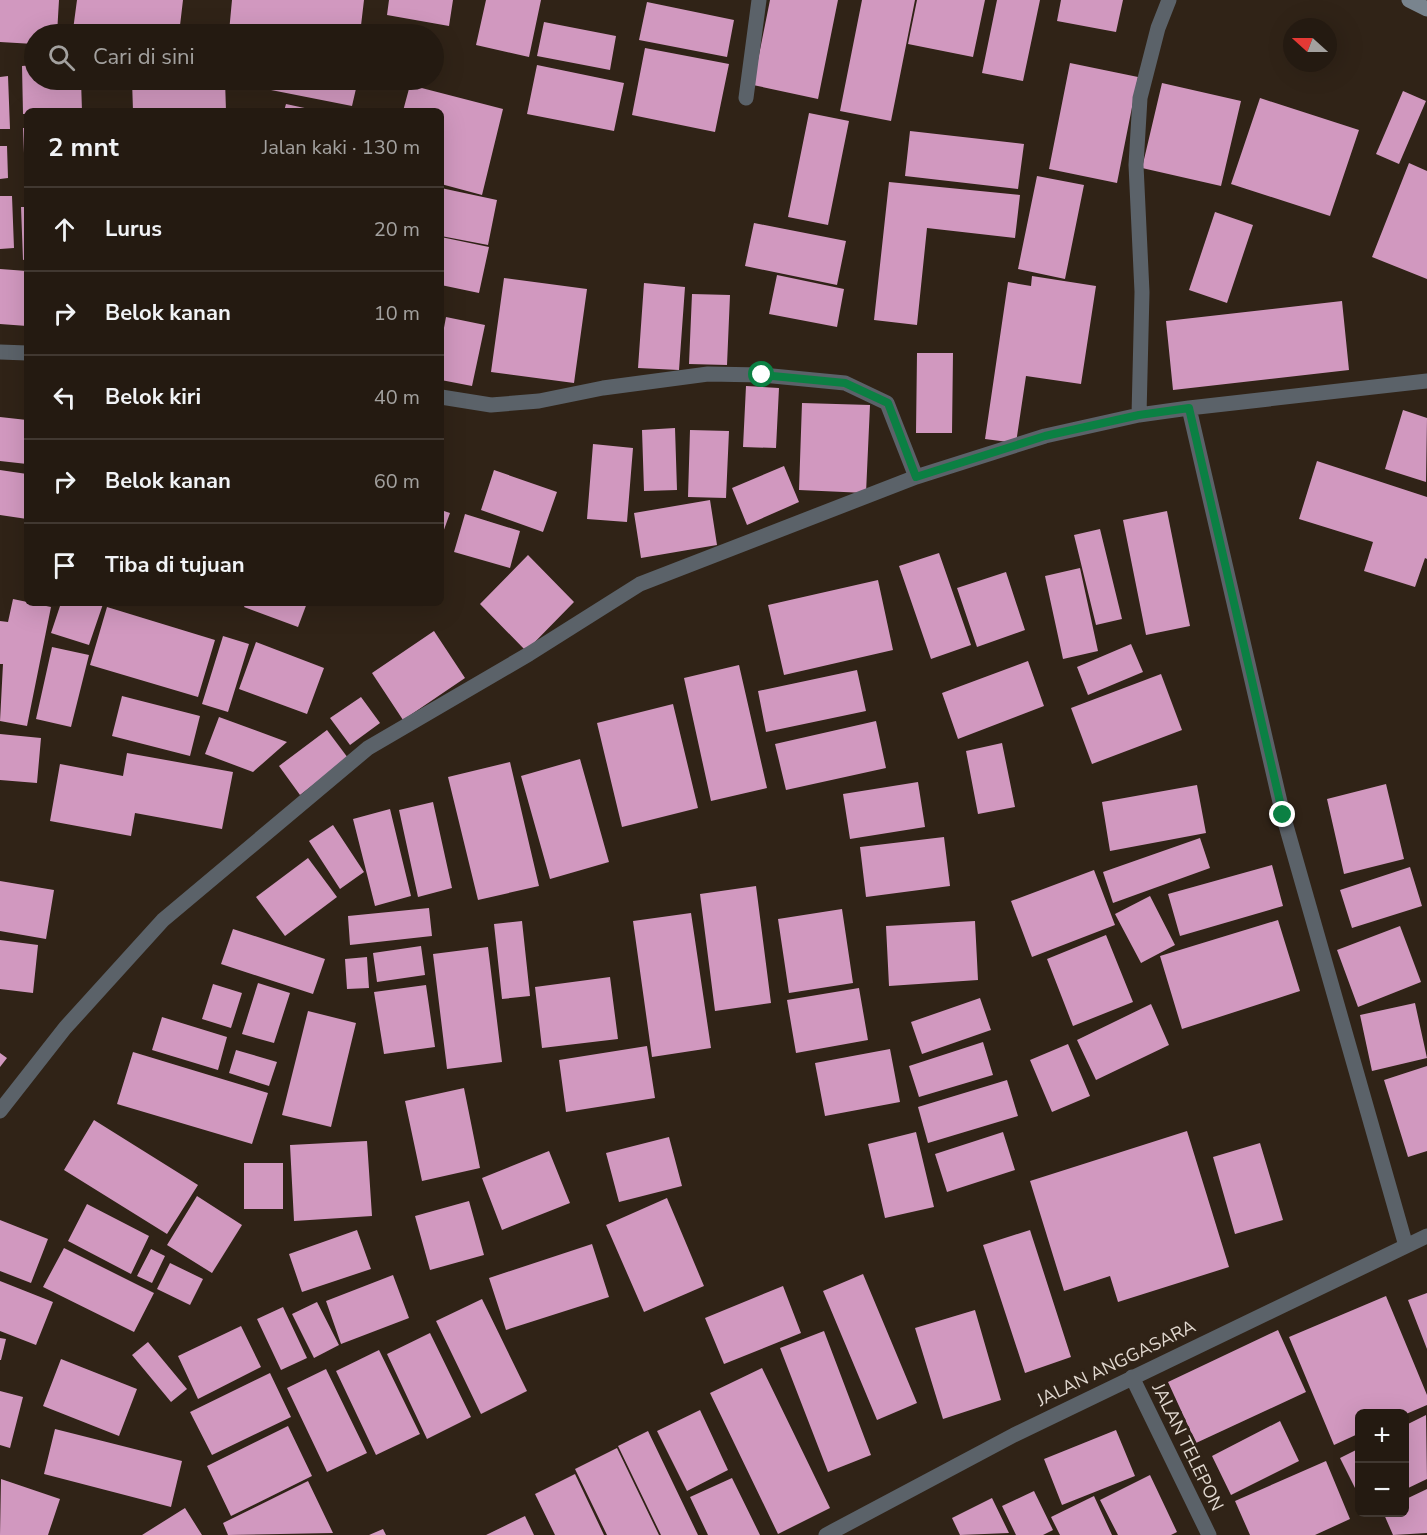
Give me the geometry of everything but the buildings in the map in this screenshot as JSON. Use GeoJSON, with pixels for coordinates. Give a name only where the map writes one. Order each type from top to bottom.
{"type":"FeatureCollection","features":[{"type":"Feature","properties":{"kind":"street"},"geometry":{"type":"LineString","coordinates":[[746,98],[759,0]]}},
{"type":"Feature","properties":{"kind":"street"},"geometry":{"type":"LineString","coordinates":[[1139,415],[1142,292],[1136,165],[1140,98],[1158,28],[1169,0]]}},
{"type":"Feature","properties":{"kind":"street"},"geometry":{"type":"LineString","coordinates":[[1409,0],[1427,9]]}},
{"type":"Feature","properties":{"kind":"street"},"geometry":{"type":"LineString","coordinates":[[0,352],[24,353]]}},
{"type":"Feature","properties":{"kind":"street"},"geometry":{"type":"LineString","coordinates":[[444,397],[491,405],[539,401],[630,384],[708,374],[762,375],[845,383],[888,403],[916,477]]}},
{"type":"Feature","properties":{"kind":"street"},"geometry":{"type":"LineString","coordinates":[[0,1112],[65,1028],[163,920],[368,748],[529,654],[640,584],[916,477],[1045,436],[1139,415],[1427,381]]}},
{"type":"Feature","properties":{"kind":"street"},"geometry":{"type":"LineString","coordinates":[[1189,408],[1283,815],[1406,1246]]}},
{"type":"Feature","properties":{"kind":"street","name":"JALAN ANGGASARA"},"geometry":{"type":"LineString","coordinates":[[826,1535],[1014,1435],[1427,1236]]}},
{"type":"Feature","properties":{"kind":"street","name":"JALAN TELEPON"},"geometry":{"type":"LineString","coordinates":[[1131,1377],[1209,1535]]}},
{"type":"Feature","properties":{"kind":"route"},"geometry":{"type":"LineString","coordinates":[[762,375],[845,383],[888,403],[916,477],[1045,436],[1139,415],[1189,408],[1283,815]]}}]}
